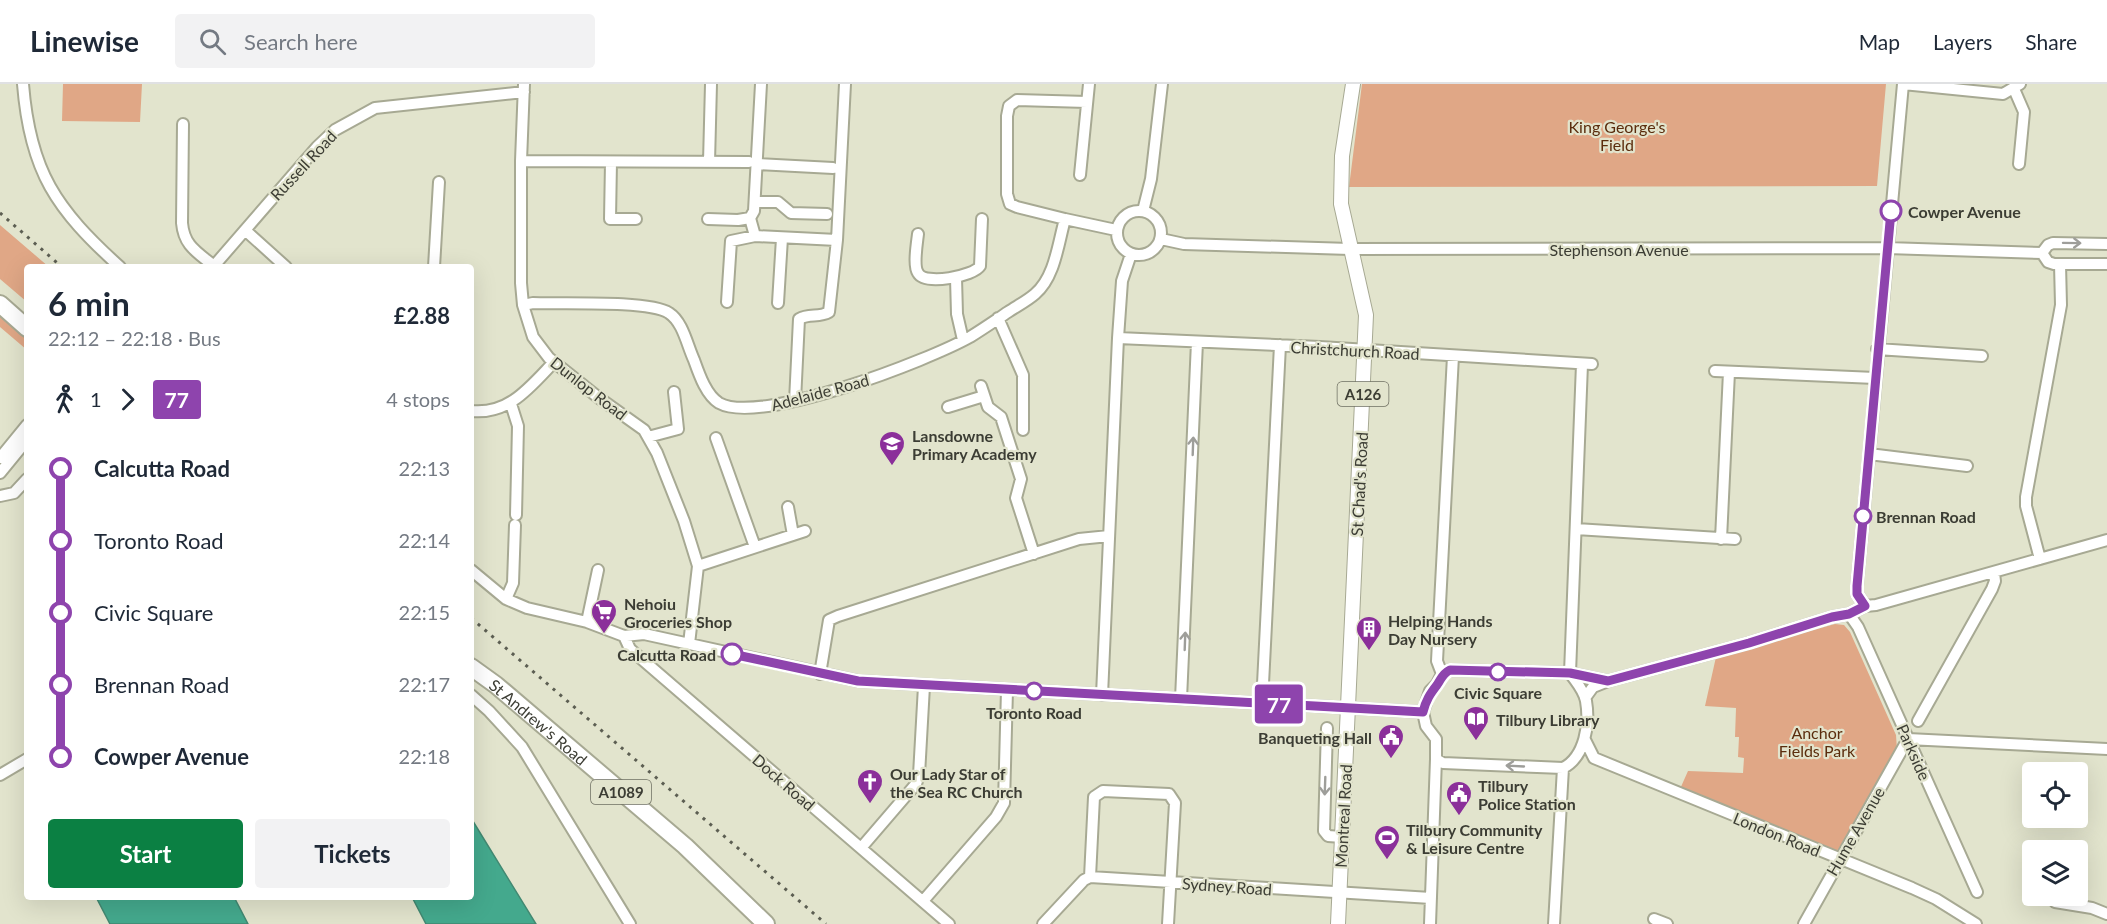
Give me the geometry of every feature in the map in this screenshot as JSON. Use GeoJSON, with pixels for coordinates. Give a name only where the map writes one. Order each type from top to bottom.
{"type":"FeatureCollection","features":[{"type":"Feature","properties":{"kind":"highway"},"geometry":{"type":"LineString","coordinates":[[0,290],[24,311]]}},
{"type":"Feature","properties":{"kind":"highway"},"geometry":{"type":"LineString","coordinates":[[0,304],[24,325]]}},
{"type":"Feature","properties":{"kind":"highway","name":"St Andrew's Road"},"geometry":{"type":"LineString","coordinates":[[474,669],[496,685],[685,846],[766,924]]}},
{"type":"Feature","properties":{"kind":"main road","name":"St Chad's Road"},"geometry":{"type":"LineString","coordinates":[[1348,708],[1366,315],[1341,204],[1340,179],[1353,84]]}},
{"type":"Feature","properties":{"kind":"main road","name":"Montreal Road"},"geometry":{"type":"LineString","coordinates":[[1338,924],[1348,708]]}},
{"type":"Feature","properties":{"kind":"street"},"geometry":{"type":"LineString","coordinates":[[23,84],[31,142],[46,181],[64,210],[117,264]]}},
{"type":"Feature","properties":{"kind":"street"},"geometry":{"type":"LineString","coordinates":[[709,162],[711,84]]}},
{"type":"Feature","properties":{"kind":"street"},"geometry":{"type":"LineString","coordinates":[[755,236],[750,218],[755,202],[753,163],[761,84]]}},
{"type":"Feature","properties":{"kind":"street"},"geometry":{"type":"LineString","coordinates":[[795,400],[799,319],[806,315],[822,316],[829,312],[837,240],[845,84]]}},
{"type":"Feature","properties":{"kind":"street"},"geometry":{"type":"LineString","coordinates":[[1080,175],[1089,84]]}},
{"type":"Feature","properties":{"kind":"street"},"geometry":{"type":"LineString","coordinates":[[1143,210],[1151,179],[1162,84]]}},
{"type":"Feature","properties":{"kind":"street"},"geometry":{"type":"LineString","coordinates":[[1865,606],[1856,590],[1903,84],[2003,94],[2017,86],[2024,112],[2019,164]]}},
{"type":"Feature","properties":{"kind":"street","name":"Dunlop Road"},"geometry":{"type":"LineString","coordinates":[[524,88],[521,161],[523,305],[533,337],[549,358],[644,430],[657,453],[684,521],[698,566],[688,644]]}},
{"type":"Feature","properties":{"kind":"street","name":"Russell Road"},"geometry":{"type":"LineString","coordinates":[[216,264],[323,141],[335,130],[358,116],[375,108],[524,88]]}},
{"type":"Feature","properties":{"kind":"street"},"geometry":{"type":"LineString","coordinates":[[1087,102],[1017,100],[1009,106],[1007,194],[1010,204],[1116,230]]}},
{"type":"Feature","properties":{"kind":"street"},"geometry":{"type":"LineString","coordinates":[[183,124],[183,236],[187,244],[212,264]]}},
{"type":"Feature","properties":{"kind":"street"},"geometry":{"type":"LineString","coordinates":[[521,161],[709,162],[833,168]]}},
{"type":"Feature","properties":{"kind":"street"},"geometry":{"type":"LineString","coordinates":[[611,162],[610,219],[636,219]]}},
{"type":"Feature","properties":{"kind":"street"},"geometry":{"type":"LineString","coordinates":[[434,264],[439,182]]}},
{"type":"Feature","properties":{"kind":"street"},"geometry":{"type":"LineString","coordinates":[[755,202],[778,202],[791,213],[826,214]]}},
{"type":"Feature","properties":{"kind":"street"},"geometry":{"type":"LineString","coordinates":[[1143,210],[1157,219],[1161,239],[1153,250],[1146,254],[1131,254],[1120,245],[1116,230],[1121,218],[1127,213],[1143,210]]}},
{"type":"Feature","properties":{"kind":"street"},"geometry":{"type":"LineString","coordinates":[[708,219],[750,218]]}},
{"type":"Feature","properties":{"kind":"street"},"geometry":{"type":"LineString","coordinates":[[918,234],[916,267],[918,274],[930,278],[956,278],[975,272],[980,266],[982,219]]}},
{"type":"Feature","properties":{"kind":"street","name":"Adelaide Road"},"geometry":{"type":"LineString","coordinates":[[523,305],[533,303],[641,305],[660,308],[677,321],[701,377],[719,403],[738,408],[759,408],[891,372],[963,340],[1036,294],[1048,278],[1065,219]]}},
{"type":"Feature","properties":{"kind":"street"},"geometry":{"type":"LineString","coordinates":[[245,230],[283,264]]}},
{"type":"Feature","properties":{"kind":"street"},"geometry":{"type":"LineString","coordinates":[[727,302],[731,241],[755,236],[837,240]]}},
{"type":"Feature","properties":{"kind":"street"},"geometry":{"type":"LineString","coordinates":[[778,303],[782,238]]}},
{"type":"Feature","properties":{"kind":"street","name":"Stephenson Avenue"},"geometry":{"type":"LineString","coordinates":[[1161,239],[1184,244],[1350,249],[1887,248]]}},
{"type":"Feature","properties":{"kind":"street"},"geometry":{"type":"LineString","coordinates":[[2042,253],[2048,245],[2053,243],[2107,244]]}},
{"type":"Feature","properties":{"kind":"street"},"geometry":{"type":"LineString","coordinates":[[1887,248],[2042,253]]}},
{"type":"Feature","properties":{"kind":"street"},"geometry":{"type":"LineString","coordinates":[[2042,253],[2048,262],[2107,264]]}},
{"type":"Feature","properties":{"kind":"street"},"geometry":{"type":"LineString","coordinates":[[1102,695],[1118,338],[1122,281],[1131,254]]}},
{"type":"Feature","properties":{"kind":"street"},"geometry":{"type":"LineString","coordinates":[[2040,559],[2026,506],[2026,497],[2061,305],[2060,264]]}},
{"type":"Feature","properties":{"kind":"street"},"geometry":{"type":"LineString","coordinates":[[956,278],[957,314],[963,340]]}},
{"type":"Feature","properties":{"kind":"street"},"geometry":{"type":"LineString","coordinates":[[998,318],[1023,375],[1023,430]]}},
{"type":"Feature","properties":{"kind":"street","name":"Christchurch Road"},"geometry":{"type":"LineString","coordinates":[[1118,338],[1280,345],[1587,364],[1575,529]]}},
{"type":"Feature","properties":{"kind":"street"},"geometry":{"type":"LineString","coordinates":[[1181,699],[1197,342]]}},
{"type":"Feature","properties":{"kind":"street"},"geometry":{"type":"LineString","coordinates":[[1262,704],[1280,345]]}},
{"type":"Feature","properties":{"kind":"street"},"geometry":{"type":"LineString","coordinates":[[1877,349],[1982,356]]}},
{"type":"Feature","properties":{"kind":"street"},"geometry":{"type":"LineString","coordinates":[[1442,674],[1437,661],[1453,356]]}},
{"type":"Feature","properties":{"kind":"street"},"geometry":{"type":"LineString","coordinates":[[474,411],[492,411],[511,404],[554,362]]}},
{"type":"Feature","properties":{"kind":"street"},"geometry":{"type":"LineString","coordinates":[[1715,371],[1875,378]]}},
{"type":"Feature","properties":{"kind":"street"},"geometry":{"type":"LineString","coordinates":[[1721,539],[1729,372]]}},
{"type":"Feature","properties":{"kind":"street"},"geometry":{"type":"LineString","coordinates":[[948,406],[982,391],[988,406],[1001,417],[1021,479],[1016,498],[1034,554]]}},
{"type":"Feature","properties":{"kind":"street"},"geometry":{"type":"LineString","coordinates":[[648,437],[678,429],[674,392]]}},
{"type":"Feature","properties":{"kind":"street"},"geometry":{"type":"LineString","coordinates":[[510,601],[513,583],[518,426],[511,404]]}},
{"type":"Feature","properties":{"kind":"street"},"geometry":{"type":"LineString","coordinates":[[0,458],[24,429]]}},
{"type":"Feature","properties":{"kind":"street"},"geometry":{"type":"LineString","coordinates":[[716,438],[754,547]]}},
{"type":"Feature","properties":{"kind":"street"},"geometry":{"type":"LineString","coordinates":[[0,473],[24,444]]}},
{"type":"Feature","properties":{"kind":"street"},"geometry":{"type":"LineString","coordinates":[[1869,454],[1967,466]]}},
{"type":"Feature","properties":{"kind":"street"},"geometry":{"type":"LineString","coordinates":[[0,496],[14,494],[24,482]]}},
{"type":"Feature","properties":{"kind":"street"},"geometry":{"type":"LineString","coordinates":[[788,507],[793,535]]}},
{"type":"Feature","properties":{"kind":"street"},"geometry":{"type":"LineString","coordinates":[[1567,765],[1576,759],[1585,740],[1587,715],[1585,698],[1570,673],[1575,529],[1735,539]]}},
{"type":"Feature","properties":{"kind":"street"},"geometry":{"type":"LineString","coordinates":[[698,566],[806,531]]}},
{"type":"Feature","properties":{"kind":"street"},"geometry":{"type":"LineString","coordinates":[[820,674],[830,620],[838,616],[1079,539],[1109,536]]}},
{"type":"Feature","properties":{"kind":"street"},"geometry":{"type":"LineString","coordinates":[[1585,698],[1593,687],[1608,681],[1849,614],[1865,606],[1994,573],[2107,540]]}},
{"type":"Feature","properties":{"kind":"street"},"geometry":{"type":"LineString","coordinates":[[587,622],[598,570]]}},
{"type":"Feature","properties":{"kind":"street"},"geometry":{"type":"LineString","coordinates":[[474,572],[510,601],[526,608],[587,622],[624,636],[644,634],[858,681],[1423,712]]}},
{"type":"Feature","properties":{"kind":"street"},"geometry":{"type":"LineString","coordinates":[[1918,721],[1992,589],[1995,581],[1994,573]]}},
{"type":"Feature","properties":{"kind":"street","name":"Parkside"},"geometry":{"type":"LineString","coordinates":[[1849,614],[1858,627],[1977,892]]}},
{"type":"Feature","properties":{"kind":"street","name":"Dock Road"},"geometry":{"type":"LineString","coordinates":[[624,636],[630,650],[949,924]]}},
{"type":"Feature","properties":{"kind":"street"},"geometry":{"type":"LineString","coordinates":[[1430,924],[1436,740],[1426,726],[1423,712],[1426,700],[1442,674],[1450,670],[1570,673],[1608,681]]}},
{"type":"Feature","properties":{"kind":"street"},"geometry":{"type":"LineString","coordinates":[[861,848],[916,784],[919,775],[924,686]]}},
{"type":"Feature","properties":{"kind":"street"},"geometry":{"type":"LineString","coordinates":[[923,901],[996,817],[1004,803],[1007,690]]}},
{"type":"Feature","properties":{"kind":"street"},"geometry":{"type":"LineString","coordinates":[[474,698],[522,747],[630,924]]}},
{"type":"Feature","properties":{"kind":"street"},"geometry":{"type":"LineString","coordinates":[[1328,728],[1323,831],[1328,836],[1342,837]]}},
{"type":"Feature","properties":{"kind":"street"},"geometry":{"type":"LineString","coordinates":[[1908,739],[2107,749]]}},
{"type":"Feature","properties":{"kind":"street","name":"Hume Avenue"},"geometry":{"type":"LineString","coordinates":[[1803,924],[1908,739]]}},
{"type":"Feature","properties":{"kind":"street"},"geometry":{"type":"LineString","coordinates":[[1436,759],[1443,763],[1567,765],[1594,758],[1585,740]]}},
{"type":"Feature","properties":{"kind":"street","name":"London Road"},"geometry":{"type":"LineString","coordinates":[[1594,758],[1928,895],[1976,924]]}},
{"type":"Feature","properties":{"kind":"street"},"geometry":{"type":"LineString","coordinates":[[0,775],[24,761]]}},
{"type":"Feature","properties":{"kind":"street"},"geometry":{"type":"LineString","coordinates":[[1554,924],[1567,765]]}},
{"type":"Feature","properties":{"kind":"street"},"geometry":{"type":"LineString","coordinates":[[1043,924],[1084,880],[1090,877],[1094,797],[1103,791],[1169,794],[1175,803],[1168,924]]}},
{"type":"Feature","properties":{"kind":"street","name":"Sydney Road"},"geometry":{"type":"LineString","coordinates":[[1090,877],[1431,898]]}},
{"type":"Feature","properties":{"kind":"street"},"geometry":{"type":"LineString","coordinates":[[2080,906],[2107,914]]}},
{"type":"Feature","properties":{"kind":"street"},"geometry":{"type":"LineString","coordinates":[[1654,919],[1667,924]]}},
{"type":"Feature","properties":{"kind":"green space"},"geometry":{"type":"Polygon","coordinates":[[[63,84],[142,84],[140,122],[62,121],[63,84]]]}},
{"type":"Feature","properties":{"kind":"green space","name":"King George's Field"},"geometry":{"type":"Polygon","coordinates":[[[1362,84],[1886,84],[1877,186],[1349,187],[1362,84]]]}},
{"type":"Feature","properties":{"kind":"green space"},"geometry":{"type":"Polygon","coordinates":[[[0,225],[46,264],[24,264],[24,299],[0,279],[0,225]]]}},
{"type":"Feature","properties":{"kind":"green space"},"geometry":{"type":"Polygon","coordinates":[[[0,314],[24,335],[24,347],[0,327],[0,314]]]}},
{"type":"Feature","properties":{"kind":"green space","name":"Anchor Fields Park"},"geometry":{"type":"Polygon","coordinates":[[[1835,624],[1844,625],[1850,632],[1896,735],[1897,750],[1840,849],[1833,852],[1680,789],[1688,771],[1743,773],[1744,758],[1738,757],[1739,737],[1735,737],[1736,708],[1705,706],[1716,657],[1835,624]]]}},
{"type":"Feature","properties":{"kind":"water"},"geometry":{"type":"Polygon","coordinates":[[[474,823],[536,924],[426,924],[414,900],[474,900],[474,823]]]}},
{"type":"Feature","properties":{"kind":"water"},"geometry":{"type":"Polygon","coordinates":[[[98,900],[236,900],[248,924],[110,924],[98,900]]]}},
{"type":"Feature","properties":{"kind":"railway"},"geometry":{"type":"LineString","coordinates":[[0,213],[59,264]]}},
{"type":"Feature","properties":{"kind":"railway"},"geometry":{"type":"LineString","coordinates":[[474,621],[826,924]]}},
{"type":"Feature","properties":{"kind":"bus line","name":"77"},"geometry":{"type":"LineString","coordinates":[[732,654],[858,681],[1423,712],[1430,691],[1442,674],[1450,670],[1570,673],[1608,681],[1849,614],[1865,606],[1858,597],[1857,586],[1891,211]]}},
{"type":"Feature","properties":{"kind":"place","name":"Cowper Avenue"},"geometry":{"type":"Point","coordinates":[1891,211]}},
{"type":"Feature","properties":{"kind":"place","name":"Lansdowne Primary Academy"},"geometry":{"type":"Point","coordinates":[892,467]}},
{"type":"Feature","properties":{"kind":"place","name":"Brennan Road"},"geometry":{"type":"Point","coordinates":[1863,516]}},
{"type":"Feature","properties":{"kind":"place","name":"Nehoiu Groceries Shop"},"geometry":{"type":"Point","coordinates":[604,635]}},
{"type":"Feature","properties":{"kind":"place","name":"Helping Hands Day Nursery"},"geometry":{"type":"Point","coordinates":[1369,652]}},
{"type":"Feature","properties":{"kind":"place","name":"Calcutta Road"},"geometry":{"type":"Point","coordinates":[732,654]}},
{"type":"Feature","properties":{"kind":"place","name":"Civic Square"},"geometry":{"type":"Point","coordinates":[1498,672]}},
{"type":"Feature","properties":{"kind":"place","name":"Toronto Road"},"geometry":{"type":"Point","coordinates":[1034,691]}},
{"type":"Feature","properties":{"kind":"place","name":"Tilbury Library"},"geometry":{"type":"Point","coordinates":[1476,742]}},
{"type":"Feature","properties":{"kind":"place","name":"Banqueting Hall"},"geometry":{"type":"Point","coordinates":[1391,760]}},
{"type":"Feature","properties":{"kind":"place","name":"Our Lady Star of the Sea RC Church"},"geometry":{"type":"Point","coordinates":[870,805]}},
{"type":"Feature","properties":{"kind":"place","name":"Tilbury Police Station"},"geometry":{"type":"Point","coordinates":[1459,817]}},
{"type":"Feature","properties":{"kind":"place","name":"Tilbury Community & Leisure Centre"},"geometry":{"type":"Point","coordinates":[1387,861]}}]}
